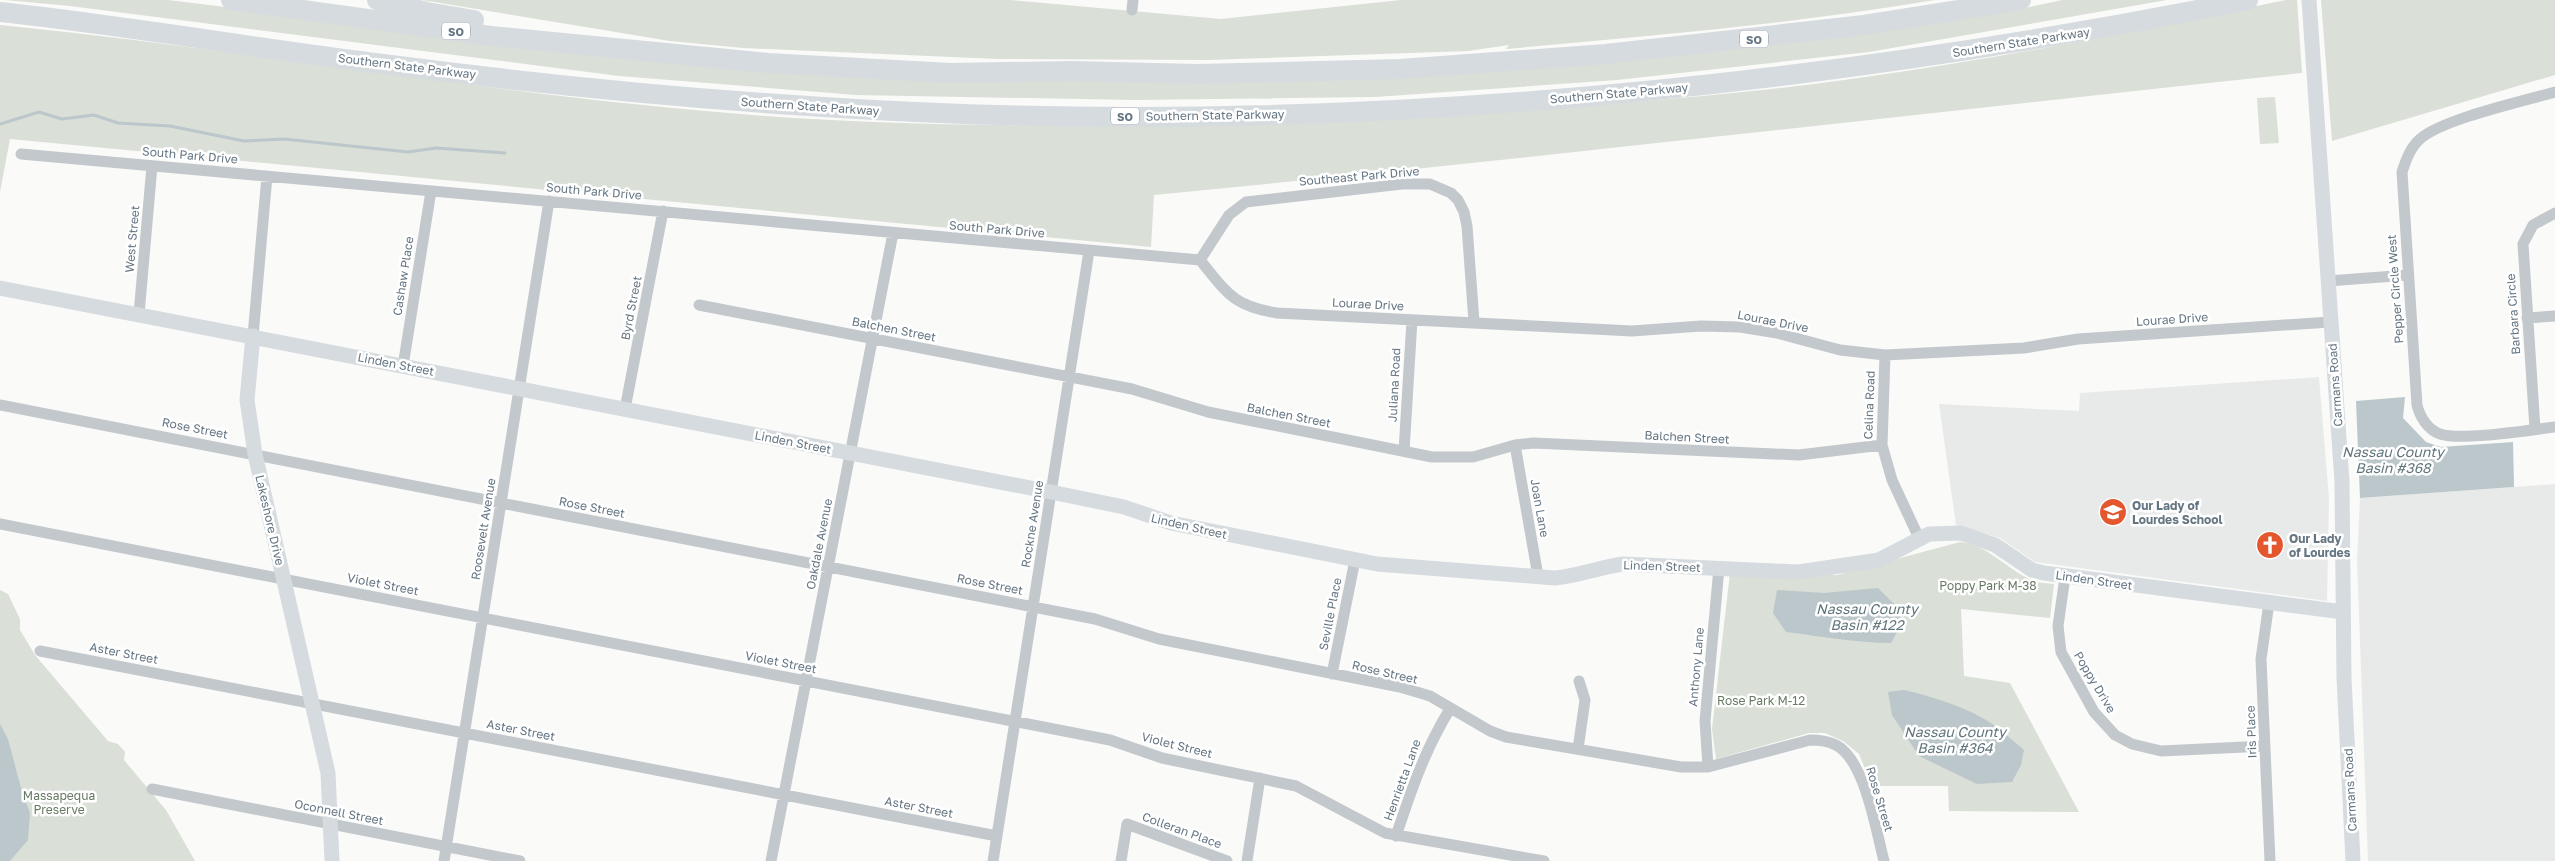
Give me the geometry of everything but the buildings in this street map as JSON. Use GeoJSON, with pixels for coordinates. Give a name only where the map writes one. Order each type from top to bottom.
{"type":"FeatureCollection","features":[{"type":"Feature","properties":{"kind":"highway","name":"SO"},"geometry":{"type":"LineString","coordinates":[[231,0],[400,24],[682,56],[950,73],[1071,71],[1198,74],[1400,69],[1606,54],[1758,38],[2021,0]]}},
{"type":"Feature","properties":{"kind":"highway"},"geometry":{"type":"LineString","coordinates":[[377,0],[456,18],[564,31],[682,56]]}},
{"type":"Feature","properties":{"kind":"highway","name":"Southern State Parkway"},"geometry":{"type":"LineString","coordinates":[[0,12],[128,27],[380,64],[645,94],[923,113],[1017,116],[1181,116],[1298,114],[1500,104],[1762,79],[2046,38],[2248,0]]}},
{"type":"Feature","properties":{"kind":"street","name":"Carmans Road"},"geometry":{"type":"LineString","coordinates":[[2309,0],[2342,482],[2343,612],[2353,861]]}},
{"type":"Feature","properties":{"kind":"street","name":"Pepper Circle West"},"geometry":{"type":"LineString","coordinates":[[2535,429],[2451,436],[2440,434],[2424,422],[2417,405],[2402,172],[2408,154],[2420,139],[2432,131],[2456,121],[2555,92]]}},
{"type":"Feature","properties":{"kind":"street","name":"South Park Drive"},"geometry":{"type":"LineString","coordinates":[[21,154],[1200,260]]}},
{"type":"Feature","properties":{"kind":"street","name":"West Street"},"geometry":{"type":"LineString","coordinates":[[139,314],[152,166]]}},
{"type":"Feature","properties":{"kind":"street","name":"Lakeshore Drive"},"geometry":{"type":"LineString","coordinates":[[267,176],[247,400],[255,454],[328,772],[332,861]]}},
{"type":"Feature","properties":{"kind":"street","name":"Southeast Park Drive"},"geometry":{"type":"LineString","coordinates":[[1200,260],[1229,215],[1246,202],[1372,187],[1430,184],[1451,193],[1464,212],[1467,226],[1474,322]]}},
{"type":"Feature","properties":{"kind":"street","name":"Cashaw Place"},"geometry":{"type":"LineString","coordinates":[[403,366],[431,190]]}},
{"type":"Feature","properties":{"kind":"street","name":"Roosevelt Avenue"},"geometry":{"type":"LineString","coordinates":[[444,861],[549,201]]}},
{"type":"Feature","properties":{"kind":"street","name":"Byrd Street"},"geometry":{"type":"LineString","coordinates":[[625,409],[663,212]]}},
{"type":"Feature","properties":{"kind":"street","name":"Barbara Circle"},"geometry":{"type":"LineString","coordinates":[[2535,429],[2523,244],[2533,225],[2555,213]]}},
{"type":"Feature","properties":{"kind":"street","name":"Oakdale Avenue"},"geometry":{"type":"LineString","coordinates":[[771,861],[893,233]]}},
{"type":"Feature","properties":{"kind":"street","name":"Rockne Avenue"},"geometry":{"type":"LineString","coordinates":[[993,861],[1089,251]]}},
{"type":"Feature","properties":{"kind":"street","name":"Lourae Drive"},"geometry":{"type":"LineString","coordinates":[[1200,260],[1230,296],[1254,310],[1277,313],[1632,331],[1701,326],[1740,328],[1777,333],[1840,350],[1885,355],[2024,348],[2078,340],[2330,322]]}},
{"type":"Feature","properties":{"kind":"street"},"geometry":{"type":"LineString","coordinates":[[2328,281],[2408,275]]}},
{"type":"Feature","properties":{"kind":"street","name":"Linden Street"},"geometry":{"type":"LineString","coordinates":[[0,288],[1051,492],[1124,507],[1171,524],[1355,560],[1504,575],[1555,578],[1573,576],[1603,566],[1623,564],[1799,572],[1879,560],[1929,534],[1961,533],[1995,545],[2032,570],[2064,577],[2343,612]]}},
{"type":"Feature","properties":{"kind":"street","name":"Balchen Street"},"geometry":{"type":"LineString","coordinates":[[699,305],[1132,389],[1208,412],[1432,457],[1458,458],[1515,445],[1560,443],[1799,455],[1882,445]]}},
{"type":"Feature","properties":{"kind":"street"},"geometry":{"type":"LineString","coordinates":[[2527,318],[2555,316]]}},
{"type":"Feature","properties":{"kind":"street","name":"Juliana Road"},"geometry":{"type":"LineString","coordinates":[[1404,451],[1412,320]]}},
{"type":"Feature","properties":{"kind":"street","name":"Celina Road"},"geometry":{"type":"LineString","coordinates":[[1885,355],[1882,445],[1892,480],[1919,538]]}},
{"type":"Feature","properties":{"kind":"street","name":"Rose Street"},"geometry":{"type":"LineString","coordinates":[[0,405],[1095,619],[1159,639],[1400,687],[1430,696],[1490,731],[1506,737],[1681,767],[1708,767],[1810,740],[1824,741],[1838,746],[1850,756],[1859,772],[1884,861]]}},
{"type":"Feature","properties":{"kind":"street"},"geometry":{"type":"LineString","coordinates":[[2535,429],[2555,427]]}},
{"type":"Feature","properties":{"kind":"street","name":"Joan Lane"},"geometry":{"type":"LineString","coordinates":[[1515,445],[1538,576]]}},
{"type":"Feature","properties":{"kind":"street","name":"Violet Street"},"geometry":{"type":"LineString","coordinates":[[0,524],[1110,740],[1162,758],[1296,786],[1385,833],[1496,857],[1544,861]]}},
{"type":"Feature","properties":{"kind":"street","name":"Seville Place"},"geometry":{"type":"LineString","coordinates":[[1332,674],[1355,560]]}},
{"type":"Feature","properties":{"kind":"street","name":"Anthony Lane"},"geometry":{"type":"LineString","coordinates":[[1708,767],[1705,721],[1719,568]]}},
{"type":"Feature","properties":{"kind":"street","name":"Poppy Drive"},"geometry":{"type":"LineString","coordinates":[[2064,577],[2058,626],[2062,652],[2094,712],[2115,735],[2132,744],[2162,751],[2265,746]]}},
{"type":"Feature","properties":{"kind":"street","name":"Iris Place"},"geometry":{"type":"LineString","coordinates":[[2269,603],[2261,659],[2270,861]]}},
{"type":"Feature","properties":{"kind":"street","name":"Aster Street"},"geometry":{"type":"LineString","coordinates":[[40,651],[997,836]]}},
{"type":"Feature","properties":{"kind":"street"},"geometry":{"type":"LineString","coordinates":[[1578,749],[1586,700],[1579,681]]}},
{"type":"Feature","properties":{"kind":"street","name":"Henrietta Lane"},"geometry":{"type":"LineString","coordinates":[[1396,836],[1421,762],[1434,734],[1450,709]]}},
{"type":"Feature","properties":{"kind":"street"},"geometry":{"type":"LineString","coordinates":[[1246,861],[1260,778]]}},
{"type":"Feature","properties":{"kind":"street","name":"Oconnell Street"},"geometry":{"type":"LineString","coordinates":[[152,789],[520,861]]}},
{"type":"Feature","properties":{"kind":"street","name":"Colleran Place"},"geometry":{"type":"LineString","coordinates":[[1121,861],[1127,824],[1226,861]]}},
{"type":"Feature","properties":{"kind":"shaded area"},"geometry":{"type":"Polygon","coordinates":[[[2319,377],[2329,499],[2327,601],[2035,562],[2000,538],[1956,525],[1939,404],[2079,411],[2080,393],[2319,377]]]}},
{"type":"Feature","properties":{"kind":"shaded area"},"geometry":{"type":"Polygon","coordinates":[[[2555,484],[2555,861],[2368,861],[2357,560],[2360,498],[2555,484]]]}},
{"type":"Feature","properties":{"kind":"green space"},"geometry":{"type":"Polygon","coordinates":[[[5,0],[168,0],[594,52],[1232,81],[2025,8],[2062,0],[2167,0],[1869,52],[1617,80],[1375,97],[1135,100],[856,95],[619,76],[70,6],[5,0]]]}},
{"type":"Feature","properties":{"kind":"green space"},"geometry":{"type":"Polygon","coordinates":[[[422,0],[1011,0],[1221,19],[1401,0],[1935,0],[1775,23],[1506,49],[1509,45],[1468,51],[1208,60],[998,59],[743,48],[670,41],[422,0]]]}},
{"type":"Feature","properties":{"kind":"green space"},"geometry":{"type":"Polygon","coordinates":[[[2286,0],[2297,0],[2302,73],[1585,151],[1154,195],[1151,247],[10,139],[0,192],[0,25],[109,37],[545,94],[763,116],[931,124],[1104,125],[1495,111],[1656,100],[1762,90],[1960,63],[2156,27],[2286,0]]]}},
{"type":"Feature","properties":{"kind":"green space"},"geometry":{"type":"Polygon","coordinates":[[[2321,0],[2555,0],[2555,75],[2332,141],[2321,0]]]}},
{"type":"Feature","properties":{"kind":"green space"},"geometry":{"type":"Polygon","coordinates":[[[2275,97],[2279,143],[2260,144],[2257,98],[2275,97]]]}},
{"type":"Feature","properties":{"kind":"green space"},"geometry":{"type":"Polygon","coordinates":[[[1960,542],[1980,548],[2025,577],[2041,583],[2054,584],[2050,618],[1961,609],[1964,676],[2010,683],[2079,812],[1949,811],[1948,786],[1872,786],[1859,754],[1843,741],[1825,733],[1809,733],[1716,759],[1712,729],[1730,573],[1837,575],[1960,542]]]}},
{"type":"Feature","properties":{"kind":"green space","name":"Massapequa Preserve"},"geometry":{"type":"Polygon","coordinates":[[[0,590],[8,594],[20,619],[20,630],[35,655],[108,741],[118,744],[125,752],[124,760],[166,810],[195,861],[0,861],[0,590]]]}},
{"type":"Feature","properties":{"kind":"water","name":"Nassau County Basin #368"},"geometry":{"type":"Polygon","coordinates":[[[2405,397],[2403,418],[2426,442],[2441,447],[2513,442],[2514,487],[2360,498],[2356,401],[2405,397]]]}},
{"type":"Feature","properties":{"kind":"water","name":"Nassau County Basin #122"},"geometry":{"type":"Polygon","coordinates":[[[1878,588],[1899,609],[1900,627],[1891,643],[1851,641],[1786,632],[1773,613],[1777,590],[1824,593],[1878,588]]]}},
{"type":"Feature","properties":{"kind":"water","name":"Nassau County Basin #364"},"geometry":{"type":"Polygon","coordinates":[[[1904,690],[1962,708],[1984,719],[2006,734],[2024,750],[2021,765],[2012,782],[1977,784],[1919,756],[1892,715],[1888,692],[1904,690]]]}},
{"type":"Feature","properties":{"kind":"water"},"geometry":{"type":"Polygon","coordinates":[[[0,724],[8,739],[22,792],[30,813],[28,840],[10,861],[0,861],[0,724]]]}},
{"type":"Feature","properties":{"kind":"waterway"},"geometry":{"type":"LineString","coordinates":[[0,124],[39,112],[62,119],[94,115],[118,123],[170,126],[244,141],[284,139],[408,152],[436,148],[505,153]]}},
{"type":"Feature","properties":{"kind":"place","name":"Our Lady of Lourdes School"},"geometry":{"type":"Point","coordinates":[2113,512]}},
{"type":"Feature","properties":{"kind":"place","name":"Our Lady of Lourdes"},"geometry":{"type":"Point","coordinates":[2270,545]}},
{"type":"Feature","properties":{"kind":"park label","name":"Poppy Park M-38"},"geometry":{"type":"Point","coordinates":[1988,585]}},
{"type":"Feature","properties":{"kind":"park label","name":"Rose Park M-12"},"geometry":{"type":"Point","coordinates":[1761,700]}}]}
